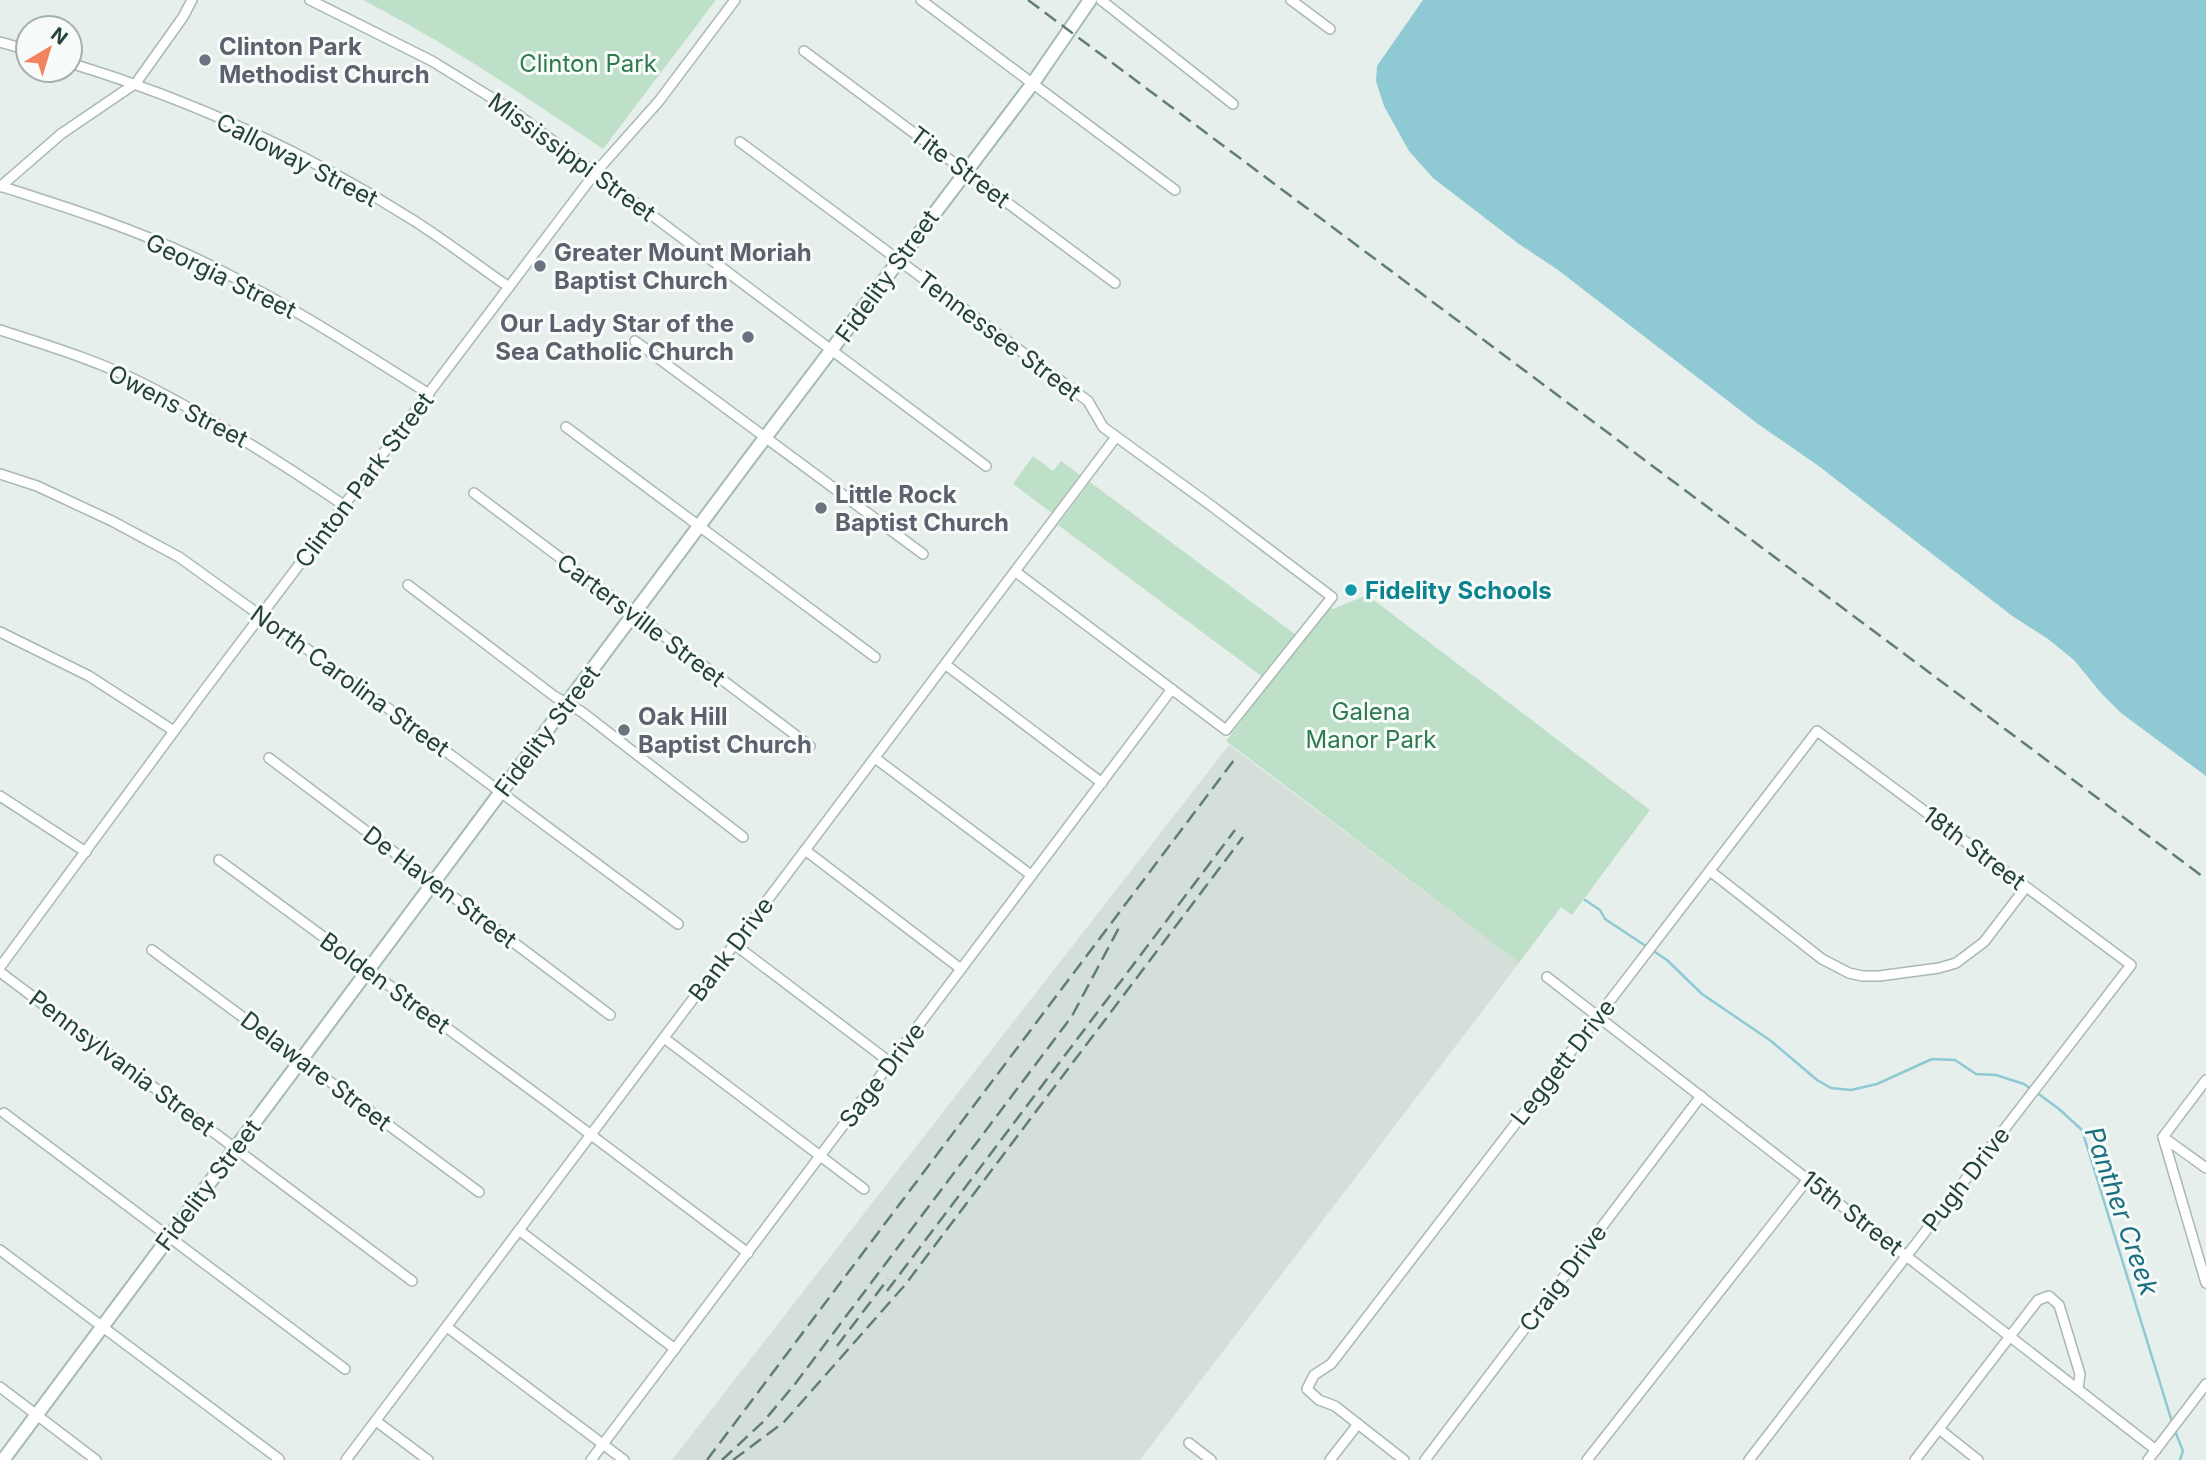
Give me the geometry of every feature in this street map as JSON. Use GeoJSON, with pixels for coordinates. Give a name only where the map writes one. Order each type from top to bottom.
{"type":"FeatureCollection","features":[{"type":"Feature","properties":{"kind":"main road","name":"Fidelity Street"},"geometry":{"type":"LineString","coordinates":[[3,1460],[765,437],[833,350],[897,260],[1033,83],[1090,0]]}},
{"type":"Feature","properties":{"kind":"street"},"geometry":{"type":"LineString","coordinates":[[0,186],[61,134],[136,83],[192,0]]}},
{"type":"Feature","properties":{"kind":"street","name":"Mississippi Street"},"geometry":{"type":"LineString","coordinates":[[310,0],[432,61],[513,111],[986,466]]}},
{"type":"Feature","properties":{"kind":"street","name":"Clinton Park Street"},"geometry":{"type":"LineString","coordinates":[[0,967],[174,731],[595,173],[659,101],[735,0]]}},
{"type":"Feature","properties":{"kind":"street"},"geometry":{"type":"LineString","coordinates":[[921,0],[1175,190]]}},
{"type":"Feature","properties":{"kind":"street"},"geometry":{"type":"LineString","coordinates":[[1101,0],[1233,104]]}},
{"type":"Feature","properties":{"kind":"street"},"geometry":{"type":"LineString","coordinates":[[1291,0],[1330,29]]}},
{"type":"Feature","properties":{"kind":"street","name":"Tite Street"},"geometry":{"type":"LineString","coordinates":[[804,51],[1115,283]]}},
{"type":"Feature","properties":{"kind":"street","name":"Calloway Street"},"geometry":{"type":"LineString","coordinates":[[84,67],[136,83],[304,158],[413,220],[509,287]]}},
{"type":"Feature","properties":{"kind":"street","name":"Tennessee Street"},"geometry":{"type":"LineString","coordinates":[[740,142],[1088,401],[1103,427],[1332,597],[1226,730],[1172,689]]}},
{"type":"Feature","properties":{"kind":"street","name":"Georgia Street"},"geometry":{"type":"LineString","coordinates":[[0,186],[97,218],[193,257],[343,339],[429,394]]}},
{"type":"Feature","properties":{"kind":"street","name":"Owens Street"},"geometry":{"type":"LineString","coordinates":[[0,330],[63,350],[142,383],[252,443],[345,506]]}},
{"type":"Feature","properties":{"kind":"street"},"geometry":{"type":"LineString","coordinates":[[635,341],[923,554]]}},
{"type":"Feature","properties":{"kind":"street"},"geometry":{"type":"LineString","coordinates":[[566,427],[875,657]]}},
{"type":"Feature","properties":{"kind":"street","name":"Bank Drive"},"geometry":{"type":"LineString","coordinates":[[346,1460],[1116,437]]}},
{"type":"Feature","properties":{"kind":"street","name":"North Carolina Street"},"geometry":{"type":"LineString","coordinates":[[0,474],[37,486],[179,557],[678,924]]}},
{"type":"Feature","properties":{"kind":"street","name":"Cartersville Street"},"geometry":{"type":"LineString","coordinates":[[474,493],[810,746]]}},
{"type":"Feature","properties":{"kind":"street"},"geometry":{"type":"LineString","coordinates":[[1016,572],[1172,689]]}},
{"type":"Feature","properties":{"kind":"street"},"geometry":{"type":"LineString","coordinates":[[408,585],[554,696],[582,712],[743,837]]}},
{"type":"Feature","properties":{"kind":"street"},"geometry":{"type":"LineString","coordinates":[[0,632],[89,676],[174,731]]}},
{"type":"Feature","properties":{"kind":"street"},"geometry":{"type":"LineString","coordinates":[[946,665],[1102,782]]}},
{"type":"Feature","properties":{"kind":"street","name":"Sage Drive"},"geometry":{"type":"LineString","coordinates":[[591,1460],[1172,689]]}},
{"type":"Feature","properties":{"kind":"street","name":"Leggett Drive"},"geometry":{"type":"LineString","coordinates":[[1358,1424],[1335,1406],[1319,1400],[1307,1389],[1314,1375],[1331,1364],[1817,731]]}},
{"type":"Feature","properties":{"kind":"street","name":"18th Street"},"geometry":{"type":"LineString","coordinates":[[1817,731],[2131,965]]}},
{"type":"Feature","properties":{"kind":"street","name":"De Haven Street"},"geometry":{"type":"LineString","coordinates":[[269,758],[610,1015]]}},
{"type":"Feature","properties":{"kind":"street"},"geometry":{"type":"LineString","coordinates":[[875,758],[1031,875]]}},
{"type":"Feature","properties":{"kind":"street"},"geometry":{"type":"LineString","coordinates":[[0,796],[86,852]]}},
{"type":"Feature","properties":{"kind":"street"},"geometry":{"type":"LineString","coordinates":[[805,850],[961,969]]}},
{"type":"Feature","properties":{"kind":"street","name":"Bolden Street"},"geometry":{"type":"LineString","coordinates":[[219,860],[551,1104],[748,1253]]}},
{"type":"Feature","properties":{"kind":"street"},"geometry":{"type":"LineString","coordinates":[[1710,871],[1822,959],[1843,971],[1862,976],[1880,976],[1956,963],[1984,942],[2026,887]]}},
{"type":"Feature","properties":{"kind":"street"},"geometry":{"type":"LineString","coordinates":[[734,944],[891,1063]]}},
{"type":"Feature","properties":{"kind":"street","name":"Delaware Street"},"geometry":{"type":"LineString","coordinates":[[152,950],[479,1192]]}},
{"type":"Feature","properties":{"kind":"street","name":"Pugh Drive"},"geometry":{"type":"LineString","coordinates":[[1749,1460],[2131,965]]}},
{"type":"Feature","properties":{"kind":"street","name":"Pennsylvania Street"},"geometry":{"type":"LineString","coordinates":[[0,972],[412,1281]]}},
{"type":"Feature","properties":{"kind":"street","name":"15th Street"},"geometry":{"type":"LineString","coordinates":[[1547,977],[2156,1450]]}},
{"type":"Feature","properties":{"kind":"street"},"geometry":{"type":"LineString","coordinates":[[664,1038],[864,1189]]}},
{"type":"Feature","properties":{"kind":"street"},"geometry":{"type":"LineString","coordinates":[[2163,1137],[2206,1080]]}},
{"type":"Feature","properties":{"kind":"street","name":"Craig Drive"},"geometry":{"type":"LineString","coordinates":[[1424,1460],[1701,1096]]}},
{"type":"Feature","properties":{"kind":"street"},"geometry":{"type":"LineString","coordinates":[[4,1114],[345,1369]]}},
{"type":"Feature","properties":{"kind":"street"},"geometry":{"type":"LineString","coordinates":[[2163,1137],[2206,1168]]}},
{"type":"Feature","properties":{"kind":"street"},"geometry":{"type":"LineString","coordinates":[[2163,1137],[2206,1283]]}},
{"type":"Feature","properties":{"kind":"street"},"geometry":{"type":"LineString","coordinates":[[1587,1460],[1808,1179]]}},
{"type":"Feature","properties":{"kind":"street"},"geometry":{"type":"LineString","coordinates":[[520,1230],[676,1349]]}},
{"type":"Feature","properties":{"kind":"street"},"geometry":{"type":"LineString","coordinates":[[0,1250],[279,1459]]}},
{"type":"Feature","properties":{"kind":"street"},"geometry":{"type":"LineString","coordinates":[[1915,1460],[2038,1300],[2049,1296],[2059,1305],[2080,1374],[2078,1389]]}},
{"type":"Feature","properties":{"kind":"street"},"geometry":{"type":"LineString","coordinates":[[447,1326],[624,1460]]}},
{"type":"Feature","properties":{"kind":"street"},"geometry":{"type":"LineString","coordinates":[[2148,1460],[2206,1384]]}},
{"type":"Feature","properties":{"kind":"street"},"geometry":{"type":"LineString","coordinates":[[0,1387],[96,1460]]}},
{"type":"Feature","properties":{"kind":"street"},"geometry":{"type":"LineString","coordinates":[[376,1421],[428,1460]]}},
{"type":"Feature","properties":{"kind":"street"},"geometry":{"type":"LineString","coordinates":[[1330,1460],[1358,1424],[1404,1460]]}},
{"type":"Feature","properties":{"kind":"street"},"geometry":{"type":"LineString","coordinates":[[1939,1429],[1978,1460]]}},
{"type":"Feature","properties":{"kind":"street"},"geometry":{"type":"LineString","coordinates":[[1189,1443],[1211,1460]]}},
{"type":"Feature","properties":{"kind":"shaded area"},"geometry":{"type":"Polygon","coordinates":[[[1229,745],[1519,963],[1140,1460],[672,1460],[1229,745]]]}},
{"type":"Feature","properties":{"kind":"green space","name":"Clinton Park"},"geometry":{"type":"Polygon","coordinates":[[[363,0],[716,0],[603,149],[455,52],[363,0]]]}},
{"type":"Feature","properties":{"kind":"green space"},"geometry":{"type":"Polygon","coordinates":[[[1033,456],[1053,471],[1061,461],[1080,475],[1052,513],[1013,484],[1033,456]]]}},
{"type":"Feature","properties":{"kind":"green space"},"geometry":{"type":"Polygon","coordinates":[[[1090,482],[1296,635],[1264,678],[1058,525],[1090,482]]]}},
{"type":"Feature","properties":{"kind":"green space","name":"Galena Manor Park"},"geometry":{"type":"Polygon","coordinates":[[[1367,595],[1650,810],[1572,915],[1561,907],[1519,963],[1226,741],[1328,607],[1333,609],[1367,595]]]}},
{"type":"Feature","properties":{"kind":"water"},"geometry":{"type":"Polygon","coordinates":[[[1423,0],[2206,0],[2206,776],[2121,713],[2074,660],[2048,639],[2011,615],[1820,467],[1758,424],[1433,178],[1409,151],[1384,106],[1376,81],[1377,66],[1423,0]]]}},
{"type":"Feature","properties":{"kind":"waterway","name":"Panther Creek"},"geometry":{"type":"LineString","coordinates":[[1585,900],[1600,910],[1605,919],[1667,960],[1702,994],[1771,1041],[1817,1080],[1831,1088],[1851,1090],[1877,1084],[1932,1059],[1955,1060],[1976,1074],[1996,1075],[2031,1089]]}},
{"type":"Feature","properties":{"kind":"waterway","name":"Panther Creek"},"geometry":{"type":"LineString","coordinates":[[2036,1092],[2082,1130],[2173,1425]]}},
{"type":"Feature","properties":{"kind":"waterway","name":"Panther Creek"},"geometry":{"type":"LineString","coordinates":[[2175,1431],[2183,1451],[2180,1460]]}},
{"type":"Feature","properties":{"kind":"railway"},"geometry":{"type":"LineString","coordinates":[[1028,0],[2206,879]]}},
{"type":"Feature","properties":{"kind":"railway"},"geometry":{"type":"LineString","coordinates":[[707,1460],[1234,760]]}},
{"type":"Feature","properties":{"kind":"railway"},"geometry":{"type":"LineString","coordinates":[[887,1291],[1235,830]]}},
{"type":"Feature","properties":{"kind":"railway"},"geometry":{"type":"LineString","coordinates":[[733,1460],[784,1422],[905,1285],[1243,837]]}},
{"type":"Feature","properties":{"kind":"railway"},"geometry":{"type":"LineString","coordinates":[[722,1460],[764,1421],[795,1384],[1072,1016],[1121,924]]}},
{"type":"Feature","properties":{"kind":"railway"},"geometry":{"type":"LineString","coordinates":[[837,1346],[888,1279]]}},
{"type":"Feature","properties":{"kind":"place","name":"Clinton Park Methodist Church"},"geometry":{"type":"Point","coordinates":[205,60]}},
{"type":"Feature","properties":{"kind":"place","name":"Greater Mount Moriah Baptist Church"},"geometry":{"type":"Point","coordinates":[540,266]}},
{"type":"Feature","properties":{"kind":"place","name":"Our Lady Star of the Sea Catholic Church"},"geometry":{"type":"Point","coordinates":[748,337]}},
{"type":"Feature","properties":{"kind":"place","name":"Little Rock Baptist Church"},"geometry":{"type":"Point","coordinates":[821,508]}},
{"type":"Feature","properties":{"kind":"place","name":"Fidelity Schools"},"geometry":{"type":"Point","coordinates":[1351,590]}},
{"type":"Feature","properties":{"kind":"place","name":"Oak Hill Baptist Church"},"geometry":{"type":"Point","coordinates":[624,730]}}]}
